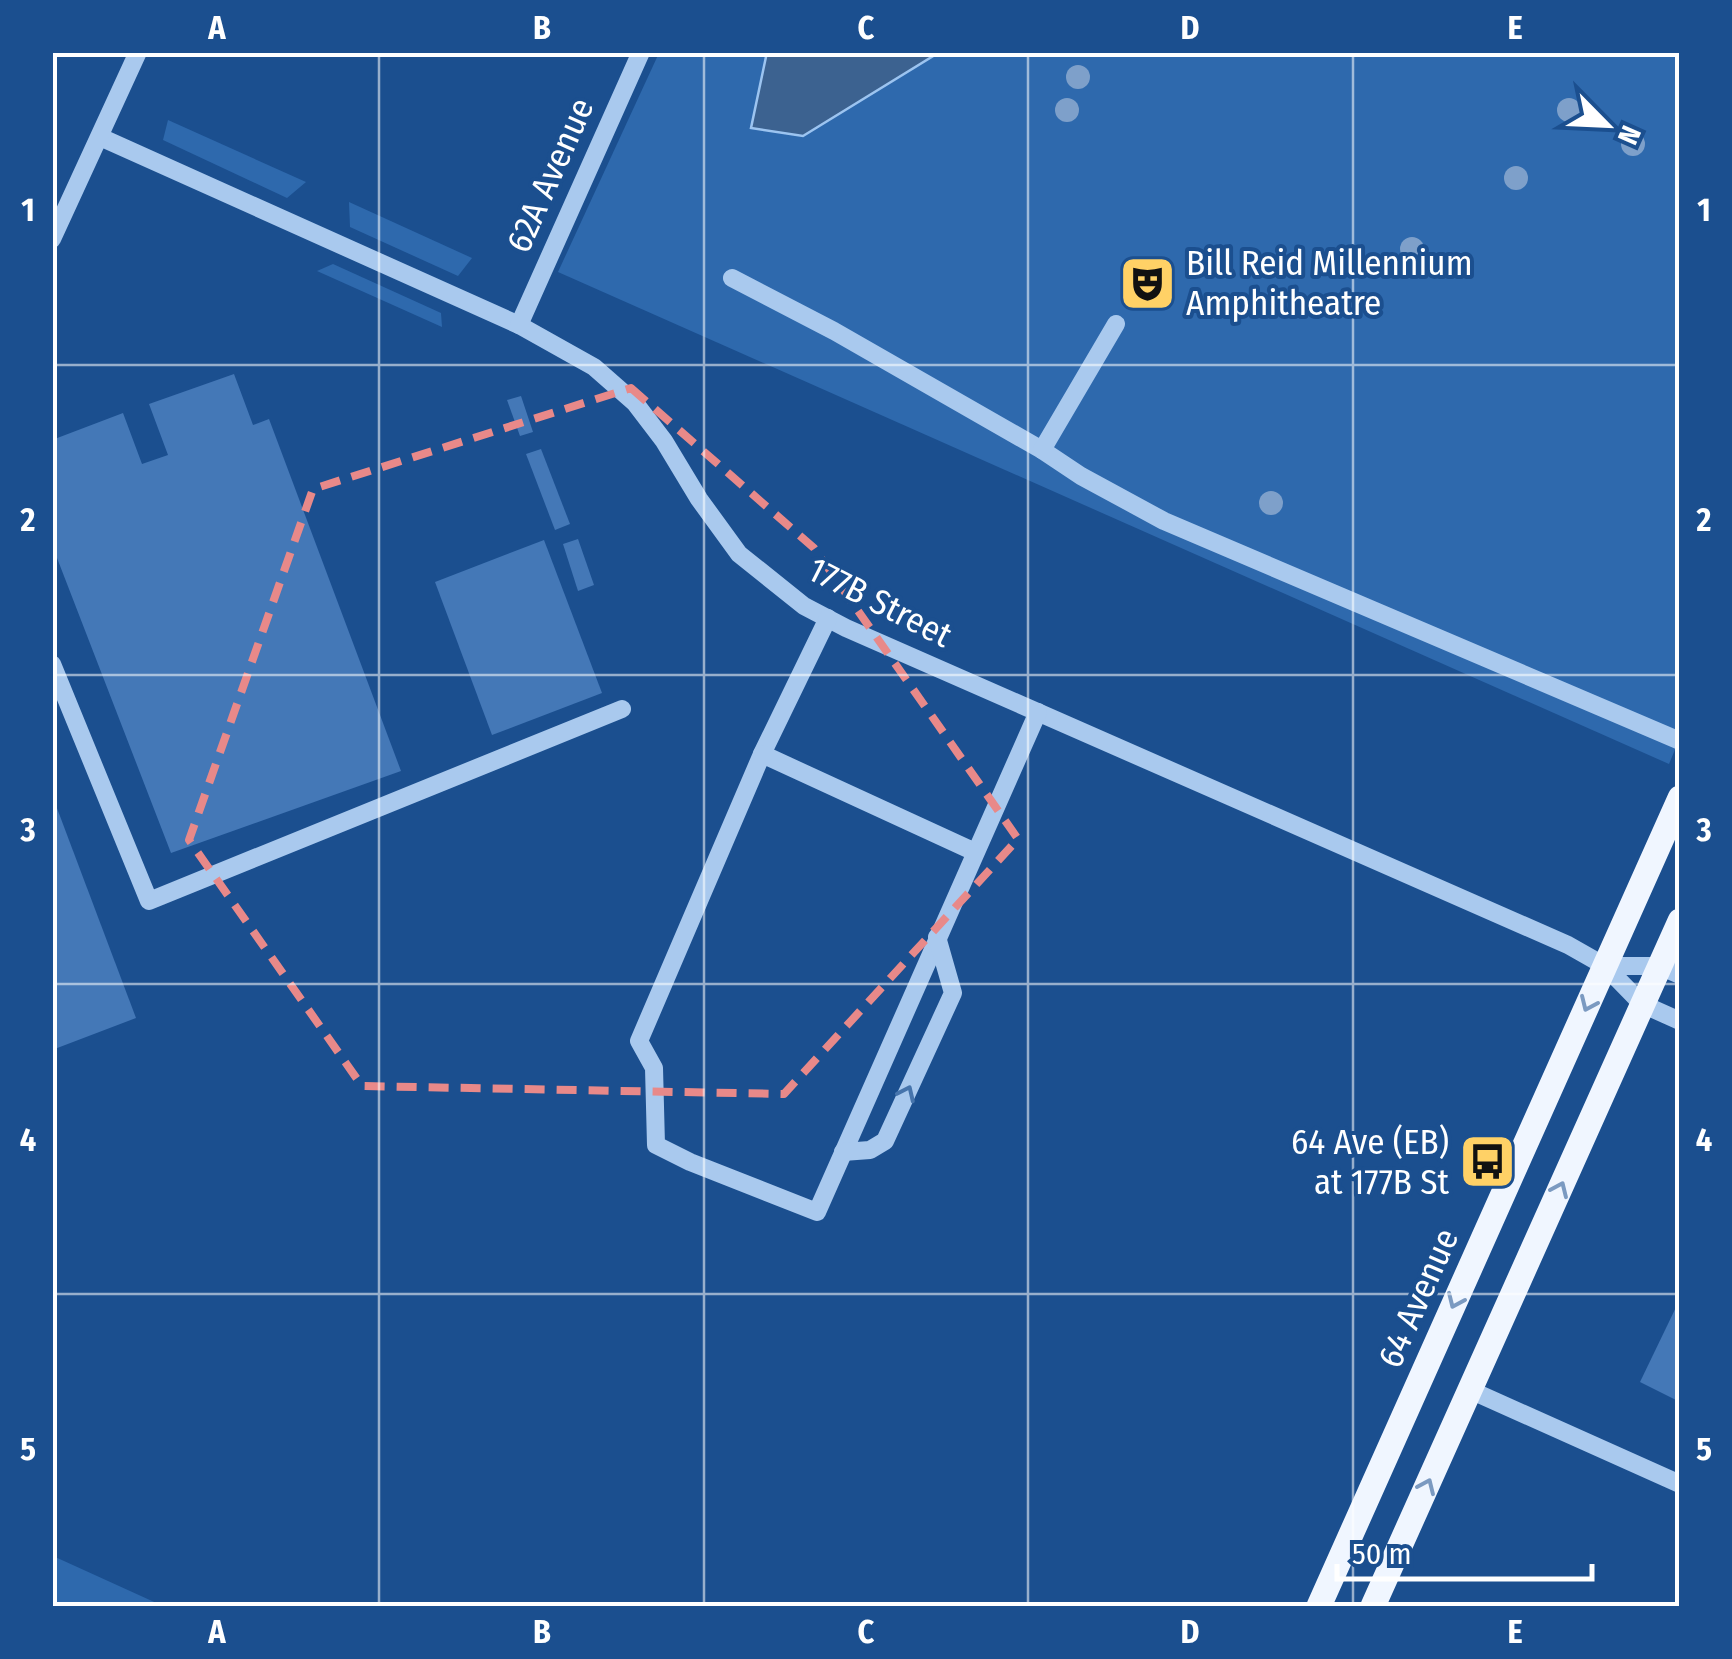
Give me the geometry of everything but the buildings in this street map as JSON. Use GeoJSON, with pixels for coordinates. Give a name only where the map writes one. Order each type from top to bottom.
{"type":"FeatureCollection","features":[{"type":"Feature","properties":{"kind":"main road","name":"64 Avenue"},"geometry":{"type":"LineString","coordinates":[[1319,1606],[1680,798]]}},
{"type":"Feature","properties":{"kind":"main road"},"geometry":{"type":"LineString","coordinates":[[1373,1606],[1642,1004],[1669,971],[1680,921]]}},
{"type":"Feature","properties":{"kind":"street"},"geometry":{"type":"LineString","coordinates":[[52,239],[138,52]]}},
{"type":"Feature","properties":{"kind":"street","name":"62A Avenue"},"geometry":{"type":"LineString","coordinates":[[519,325],[641,52]]}},
{"type":"Feature","properties":{"kind":"street","name":"177B Street"},"geometry":{"type":"LineString","coordinates":[[100,137],[519,325],[594,366],[634,403],[664,441],[698,498],[740,554],[768,580],[828,618],[1568,945],[1605,966],[1642,1004],[1680,1022]]}},
{"type":"Feature","properties":{"kind":"street"},"geometry":{"type":"LineString","coordinates":[[732,278],[834,331],[1164,522],[1680,741]]}},
{"type":"Feature","properties":{"kind":"street"},"geometry":{"type":"LineString","coordinates":[[1042,450],[1116,324]]}},
{"type":"Feature","properties":{"kind":"street"},"geometry":{"type":"LineString","coordinates":[[828,618],[762,754],[639,1041],[654,1068],[656,1144],[690,1162],[816,1212],[1038,712]]}},
{"type":"Feature","properties":{"kind":"street"},"geometry":{"type":"LineString","coordinates":[[52,664],[149,901],[622,709]]}},
{"type":"Feature","properties":{"kind":"street"},"geometry":{"type":"LineString","coordinates":[[762,754],[974,852]]}},
{"type":"Feature","properties":{"kind":"street"},"geometry":{"type":"LineString","coordinates":[[844,1152],[870,1150],[885,1141],[953,993],[938,937]]}},
{"type":"Feature","properties":{"kind":"street","name":"177B Street"},"geometry":{"type":"LineString","coordinates":[[1605,966],[1669,971]]}},
{"type":"Feature","properties":{"kind":"street"},"geometry":{"type":"LineString","coordinates":[[1470,1390],[1680,1484]]}},
{"type":"Feature","properties":{"kind":"highlighted area"},"geometry":{"type":"Polygon","coordinates":[[[631,388],[814,548],[1018,839],[784,1094],[362,1086],[189,840],[313,489],[631,388]]]}},
{"type":"Feature","properties":{"kind":"shaded area"},"geometry":{"type":"Polygon","coordinates":[[[767,52],[938,53],[803,136],[751,128],[767,52]]]}},
{"type":"Feature","properties":{"kind":"shaded area"},"geometry":{"type":"Polygon","coordinates":[[[659,53],[1679,53],[1679,740],[1669,764],[558,272],[659,53]]]}},
{"type":"Feature","properties":{"kind":"shaded area"},"geometry":{"type":"Polygon","coordinates":[[[168,120],[306,182],[287,198],[163,140],[168,120]]]}},
{"type":"Feature","properties":{"kind":"shaded area"},"geometry":{"type":"Polygon","coordinates":[[[349,202],[472,258],[458,276],[350,227],[349,202]]]}},
{"type":"Feature","properties":{"kind":"shaded area"},"geometry":{"type":"Polygon","coordinates":[[[333,264],[441,313],[442,327],[317,271],[333,264]]]}},
{"type":"Feature","properties":{"kind":"shaded area"},"geometry":{"type":"Polygon","coordinates":[[[53,1556],[163,1606],[53,1606],[53,1556]]]}},
{"type":"Feature","properties":{"kind":"place","name":"Bill Reid Millennium Amphitheatre"},"geometry":{"type":"Point","coordinates":[1147,283]}},
{"type":"Feature","properties":{"kind":"place","name":"64 Ave (EB) at 177B St"},"geometry":{"type":"Point","coordinates":[1488,1162]}}]}
